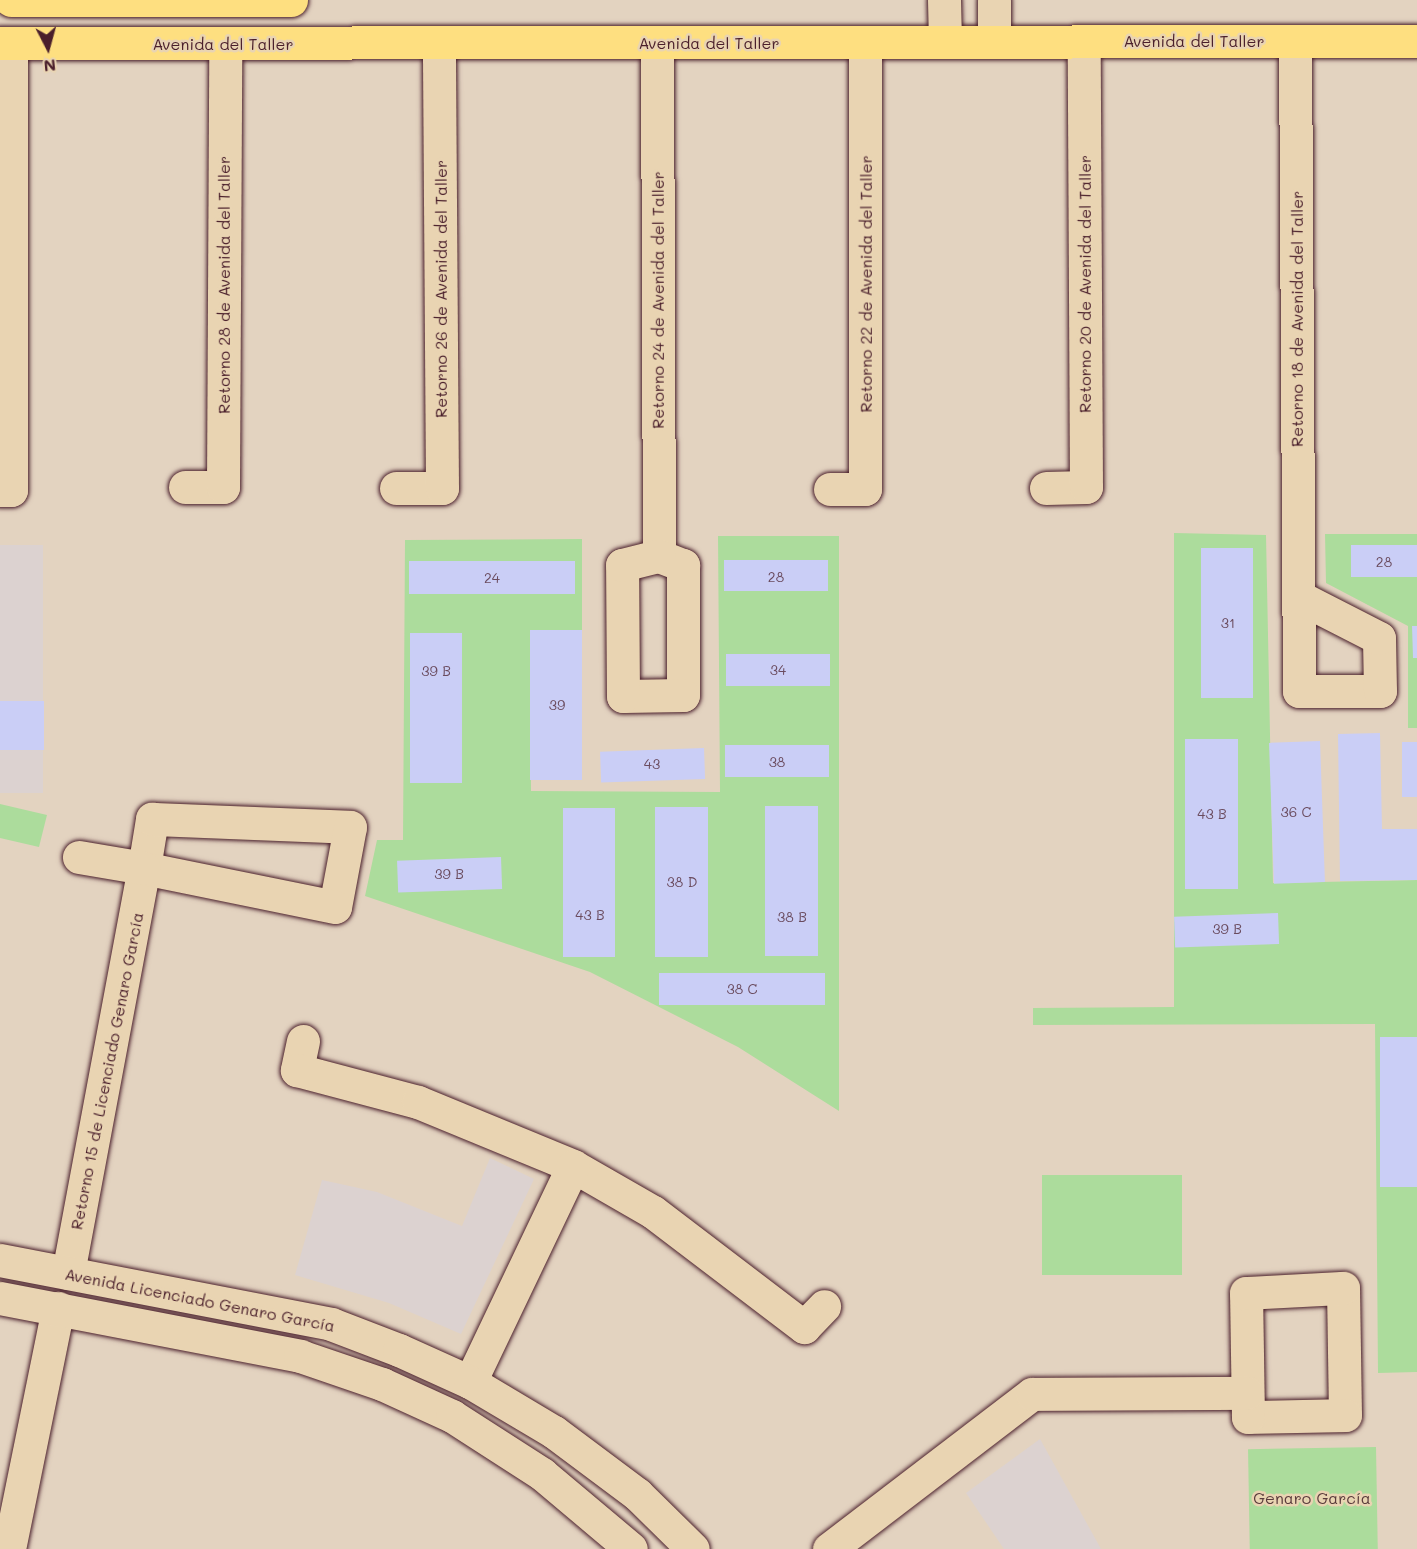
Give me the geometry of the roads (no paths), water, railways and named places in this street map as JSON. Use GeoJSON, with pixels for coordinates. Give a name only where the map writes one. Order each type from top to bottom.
{"type":"FeatureCollection","features":[{"type":"Feature","properties":{"kind":"main road"},"geometry":{"type":"LineString","coordinates":[[11,0],[291,0]]}},
{"type":"Feature","properties":{"kind":"main road","name":"Avenida del Taller"},"geometry":{"type":"LineString","coordinates":[[6,43],[225,45],[1417,41]]}},
{"type":"Feature","properties":{"kind":"street"},"geometry":{"type":"LineString","coordinates":[[944,0],[945,41]]}},
{"type":"Feature","properties":{"kind":"street"},"geometry":{"type":"LineString","coordinates":[[994,0],[994,41]]}},
{"type":"Feature","properties":{"kind":"street","name":"Retorno 18 de Avenida del Taller"},"geometry":{"type":"LineString","coordinates":[[1295,41],[1299,597]]}},
{"type":"Feature","properties":{"kind":"street","name":"Retorno 20 de Avenida del Taller"},"geometry":{"type":"LineString","coordinates":[[1046,488],[1086,487],[1084,42]]}},
{"type":"Feature","properties":{"kind":"street"},"geometry":{"type":"LineString","coordinates":[[0,490],[11,490],[6,43]]}},
{"type":"Feature","properties":{"kind":"street","name":"Retorno 22 de Avenida del Taller"},"geometry":{"type":"LineString","coordinates":[[830,489],[865,489],[865,43]]}},
{"type":"Feature","properties":{"kind":"street","name":"Retorno 26 de Avenida del Taller"},"geometry":{"type":"LineString","coordinates":[[396,488],[442,488],[439,44]]}},
{"type":"Feature","properties":{"kind":"street","name":"Retorno 24 de Avenida del Taller"},"geometry":{"type":"LineString","coordinates":[[657,44],[658,556]]}},
{"type":"Feature","properties":{"kind":"street","name":"Retorno 28 de Avenida del Taller"},"geometry":{"type":"LineString","coordinates":[[185,487],[223,487],[225,45]]}},
{"type":"Feature","properties":{"kind":"street","name":"Retorno 15 de Licenciado Genaro García"},"geometry":{"type":"LineString","coordinates":[[69,1273],[144,868],[152,819],[350,827],[335,907],[144,868],[79,857]]}},
{"type":"Feature","properties":{"kind":"street"},"geometry":{"type":"LineString","coordinates":[[303,1041],[297,1070],[418,1102],[573,1166],[661,1218],[804,1327],[824,1306]]}},
{"type":"Feature","properties":{"kind":"street"},"geometry":{"type":"LineString","coordinates":[[470,1382],[573,1166]]}},
{"type":"Feature","properties":{"kind":"street","name":"Avenida Licenciado Genaro García"},"geometry":{"type":"LineString","coordinates":[[0,1260],[331,1324],[470,1382],[554,1432],[638,1494],[693,1549]]}},
{"type":"Feature","properties":{"kind":"street"},"geometry":{"type":"LineString","coordinates":[[1343,1288],[1345,1415],[1248,1417],[1247,1393],[1246,1293],[1343,1288]]}},
{"type":"Feature","properties":{"kind":"street"},"geometry":{"type":"LineString","coordinates":[[0,1298],[300,1356],[452,1416],[542,1474],[631,1549]]}},
{"type":"Feature","properties":{"kind":"street"},"geometry":{"type":"LineString","coordinates":[[9,1549],[58,1308]]}},
{"type":"Feature","properties":{"kind":"street"},"geometry":{"type":"LineString","coordinates":[[249,1346],[257,1310]]}},
{"type":"Feature","properties":{"kind":"street"},"geometry":{"type":"LineString","coordinates":[[829,1549],[1032,1394],[1247,1393]]}},
{"type":"Feature","properties":{"kind":"park label","name":"Genaro García"},"geometry":{"type":"Point","coordinates":[1312,1498]}}]}
